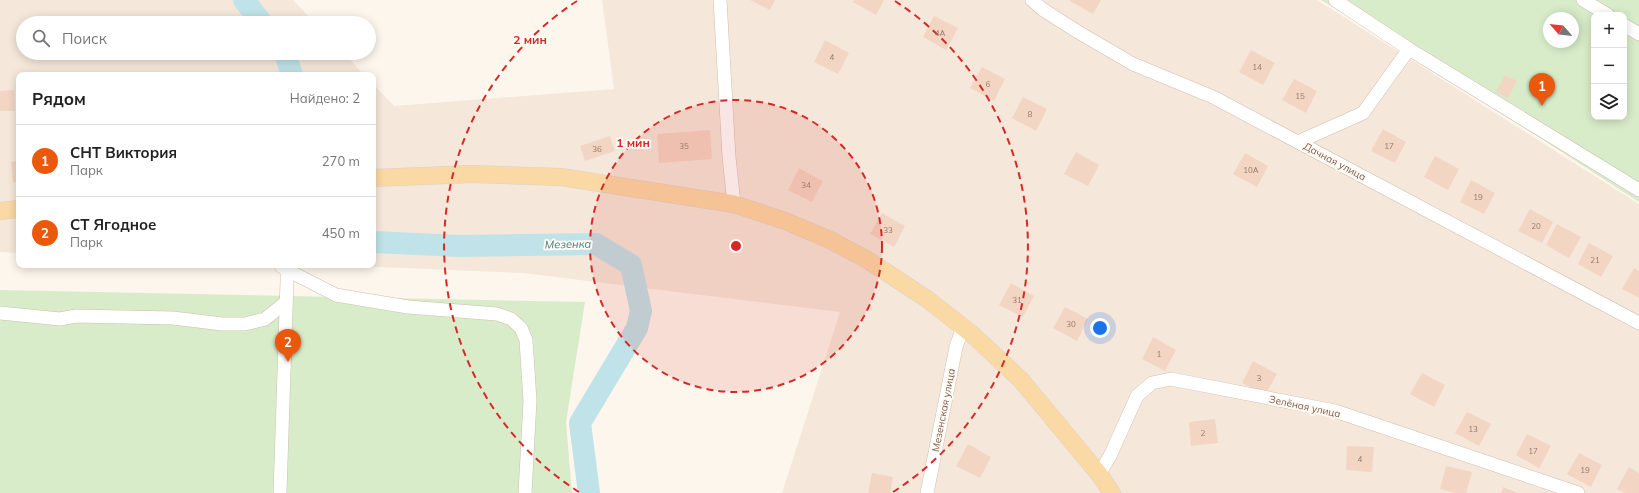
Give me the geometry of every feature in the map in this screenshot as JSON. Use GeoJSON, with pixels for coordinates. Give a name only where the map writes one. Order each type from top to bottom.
{"type":"FeatureCollection","features":[{"type":"Feature","properties":{"kind":"main road"},"geometry":{"type":"LineString","coordinates":[[376,178],[472,174],[561,177],[734,204],[785,221],[828,238],[866,258],[927,299],[963,328],[1021,380],[1099,474],[1112,493]]}},
{"type":"Feature","properties":{"kind":"main road"},"geometry":{"type":"LineString","coordinates":[[0,211],[16,209]]}},
{"type":"Feature","properties":{"kind":"street"},"geometry":{"type":"LineString","coordinates":[[720,0],[729,157],[734,204]]}},
{"type":"Feature","properties":{"kind":"street","name":"Дачная улица"},"geometry":{"type":"LineString","coordinates":[[1032,0],[1042,9],[1078,32],[1133,64],[1213,96],[1639,323]]}},
{"type":"Feature","properties":{"kind":"street"},"geometry":{"type":"LineString","coordinates":[[1335,0],[1409,49],[1639,190]]}},
{"type":"Feature","properties":{"kind":"street"},"geometry":{"type":"LineString","coordinates":[[1583,0],[1603,12]]}},
{"type":"Feature","properties":{"kind":"street"},"geometry":{"type":"LineString","coordinates":[[1627,27],[1639,34]]}},
{"type":"Feature","properties":{"kind":"street"},"geometry":{"type":"LineString","coordinates":[[1298,142],[1363,113],[1409,49]]}},
{"type":"Feature","properties":{"kind":"street"},"geometry":{"type":"LineString","coordinates":[[280,493],[286,302],[283,268]]}},
{"type":"Feature","properties":{"kind":"street"},"geometry":{"type":"LineString","coordinates":[[283,268],[336,295],[408,308],[497,314],[511,319],[521,328],[526,340],[530,401],[525,493]]}},
{"type":"Feature","properties":{"kind":"street"},"geometry":{"type":"LineString","coordinates":[[0,313],[60,319],[76,316],[106,316],[173,318],[222,324],[245,324],[265,319],[286,302]]}},
{"type":"Feature","properties":{"kind":"street","name":"Мезенская улица"},"geometry":{"type":"LineString","coordinates":[[927,493],[956,347],[963,328]]}},
{"type":"Feature","properties":{"kind":"street","name":"Зелёная улица"},"geometry":{"type":"LineString","coordinates":[[1099,474],[1110,456],[1137,396],[1152,383],[1171,379],[1335,411],[1578,493]]}},
{"type":"Feature","properties":{"kind":"shaded area"},"geometry":{"type":"Polygon","coordinates":[[[0,0],[293,0],[308,16],[16,16],[16,60],[350,60],[361,72],[16,72],[16,253],[0,252],[0,0]]]}},
{"type":"Feature","properties":{"kind":"shaded area"},"geometry":{"type":"Polygon","coordinates":[[[602,0],[1317,0],[1639,204],[1639,493],[782,493],[840,312],[523,273],[376,267],[376,87],[394,106],[614,89],[602,0]]]}},
{"type":"Feature","properties":{"kind":"green space"},"geometry":{"type":"Polygon","coordinates":[[[1321,0],[1639,0],[1639,202],[1474,95],[1321,0]]]}},
{"type":"Feature","properties":{"kind":"green space"},"geometry":{"type":"Polygon","coordinates":[[[0,290],[585,302],[566,422],[572,493],[0,493],[0,290]]]}},
{"type":"Feature","properties":{"kind":"building"},"geometry":{"type":"Polygon","coordinates":[[[750,0],[775,0],[770,10],[750,0]]]}},
{"type":"Feature","properties":{"kind":"building"},"geometry":{"type":"Polygon","coordinates":[[[854,0],[884,0],[876,15],[853,2],[854,0]]]}},
{"type":"Feature","properties":{"kind":"building"},"geometry":{"type":"Polygon","coordinates":[[[1101,0],[1093,14],[1070,1],[1101,0]]]}},
{"type":"Feature","properties":{"kind":"building"},"geometry":{"type":"Polygon","coordinates":[[[934,16],[958,28],[946,50],[923,37],[934,16]]]}},
{"type":"Feature","properties":{"kind":"building"},"geometry":{"type":"Polygon","coordinates":[[[825,40],[849,53],[838,74],[814,62],[825,40]]]}},
{"type":"Feature","properties":{"kind":"building"},"geometry":{"type":"Polygon","coordinates":[[[1251,50],[1275,63],[1263,85],[1239,72],[1251,50]]]}},
{"type":"Feature","properties":{"kind":"building"},"geometry":{"type":"Polygon","coordinates":[[[982,67],[1005,79],[994,101],[970,88],[982,67]]]}},
{"type":"Feature","properties":{"kind":"building"},"geometry":{"type":"Polygon","coordinates":[[[1505,75],[1517,81],[1508,98],[1496,92],[1505,75]]]}},
{"type":"Feature","properties":{"kind":"building"},"geometry":{"type":"Polygon","coordinates":[[[1294,79],[1317,91],[1306,113],[1282,100],[1294,79]]]}},
{"type":"Feature","properties":{"kind":"building"},"geometry":{"type":"Polygon","coordinates":[[[14,90],[15,111],[0,111],[0,91],[14,90]]]}},
{"type":"Feature","properties":{"kind":"building"},"geometry":{"type":"Polygon","coordinates":[[[1023,97],[1047,109],[1036,131],[1012,118],[1023,97]]]}},
{"type":"Feature","properties":{"kind":"building"},"geometry":{"type":"Polygon","coordinates":[[[1383,129],[1406,142],[1395,163],[1371,151],[1383,129]]]}},
{"type":"Feature","properties":{"kind":"building"},"geometry":{"type":"Polygon","coordinates":[[[710,130],[712,159],[659,163],[657,134],[710,130]]]}},
{"type":"Feature","properties":{"kind":"building"},"geometry":{"type":"Polygon","coordinates":[[[610,136],[615,151],[585,161],[580,146],[610,136]]]}},
{"type":"Feature","properties":{"kind":"building"},"geometry":{"type":"Polygon","coordinates":[[[1076,152],[1099,165],[1088,186],[1064,174],[1076,152]]]}},
{"type":"Feature","properties":{"kind":"building"},"geometry":{"type":"Polygon","coordinates":[[[1245,153],[1268,166],[1257,187],[1233,174],[1245,153]]]}},
{"type":"Feature","properties":{"kind":"building"},"geometry":{"type":"Polygon","coordinates":[[[1435,156],[1459,169],[1448,190],[1424,177],[1435,156]]]}},
{"type":"Feature","properties":{"kind":"building"},"geometry":{"type":"Polygon","coordinates":[[[16,161],[16,182],[13,182],[11,162],[16,161]]]}},
{"type":"Feature","properties":{"kind":"building"},"geometry":{"type":"Polygon","coordinates":[[[799,168],[823,181],[812,202],[788,190],[799,168]]]}},
{"type":"Feature","properties":{"kind":"building"},"geometry":{"type":"Polygon","coordinates":[[[1471,180],[1495,193],[1484,214],[1460,202],[1471,180]]]}},
{"type":"Feature","properties":{"kind":"building"},"geometry":{"type":"Polygon","coordinates":[[[1530,209],[1553,222],[1542,243],[1518,231],[1530,209]]]}},
{"type":"Feature","properties":{"kind":"building"},"geometry":{"type":"Polygon","coordinates":[[[882,213],[905,226],[894,247],[870,234],[882,213]]]}},
{"type":"Feature","properties":{"kind":"building"},"geometry":{"type":"Polygon","coordinates":[[[1557,224],[1581,237],[1569,258],[1546,245],[1557,224]]]}},
{"type":"Feature","properties":{"kind":"building"},"geometry":{"type":"Polygon","coordinates":[[[1589,243],[1613,256],[1601,277],[1578,264],[1589,243]]]}},
{"type":"Feature","properties":{"kind":"building"},"geometry":{"type":"Polygon","coordinates":[[[1634,268],[1639,271],[1639,298],[1622,289],[1634,268]]]}},
{"type":"Feature","properties":{"kind":"building"},"geometry":{"type":"Polygon","coordinates":[[[1011,283],[1034,296],[1023,317],[999,305],[1011,283]]]}},
{"type":"Feature","properties":{"kind":"building"},"geometry":{"type":"Polygon","coordinates":[[[1065,307],[1088,319],[1077,341],[1053,328],[1065,307]]]}},
{"type":"Feature","properties":{"kind":"building"},"geometry":{"type":"Polygon","coordinates":[[[1153,337],[1176,350],[1165,371],[1142,359],[1153,337]]]}},
{"type":"Feature","properties":{"kind":"building"},"geometry":{"type":"Polygon","coordinates":[[[1253,361],[1277,374],[1265,395],[1242,383],[1253,361]]]}},
{"type":"Feature","properties":{"kind":"building"},"geometry":{"type":"Polygon","coordinates":[[[1422,373],[1445,385],[1434,407],[1410,394],[1422,373]]]}},
{"type":"Feature","properties":{"kind":"building"},"geometry":{"type":"Polygon","coordinates":[[[1467,412],[1491,424],[1479,446],[1455,433],[1467,412]]]}},
{"type":"Feature","properties":{"kind":"building"},"geometry":{"type":"Polygon","coordinates":[[[1215,419],[1218,443],[1191,446],[1189,422],[1215,419]]]}},
{"type":"Feature","properties":{"kind":"building"},"geometry":{"type":"Polygon","coordinates":[[[1527,434],[1551,446],[1539,468],[1516,455],[1527,434]]]}},
{"type":"Feature","properties":{"kind":"building"},"geometry":{"type":"Polygon","coordinates":[[[968,444],[991,457],[980,478],[956,466],[968,444]]]}},
{"type":"Feature","properties":{"kind":"building"},"geometry":{"type":"Polygon","coordinates":[[[1347,446],[1374,447],[1372,472],[1346,470],[1347,446]]]}},
{"type":"Feature","properties":{"kind":"building"},"geometry":{"type":"Polygon","coordinates":[[[1579,453],[1602,465],[1591,487],[1567,474],[1579,453]]]}},
{"type":"Feature","properties":{"kind":"building"},"geometry":{"type":"Polygon","coordinates":[[[1446,466],[1472,472],[1466,493],[1455,493],[1440,489],[1446,466]]]}},
{"type":"Feature","properties":{"kind":"building"},"geometry":{"type":"Polygon","coordinates":[[[1629,467],[1639,473],[1639,493],[1625,493],[1617,489],[1629,467]]]}},
{"type":"Feature","properties":{"kind":"building"},"geometry":{"type":"Polygon","coordinates":[[[872,473],[893,477],[890,493],[868,493],[872,473]]]}},
{"type":"Feature","properties":{"kind":"building"},"geometry":{"type":"Polygon","coordinates":[[[1503,487],[1518,493],[1501,493],[1503,487]]]}},
{"type":"Feature","properties":{"kind":"waterway","name":"Мезенка"},"geometry":{"type":"LineString","coordinates":[[244,0],[257,16]]}},
{"type":"Feature","properties":{"kind":"waterway","name":"Мезенка"},"geometry":{"type":"LineString","coordinates":[[287,60],[291,72]]}},
{"type":"Feature","properties":{"kind":"waterway","name":"Мезенка"},"geometry":{"type":"LineString","coordinates":[[376,242],[461,246],[596,244],[631,265],[641,311],[637,328],[580,423],[589,493]]}},
{"type":"Feature","properties":{"kind":"place","name":"СНТ Виктория"},"geometry":{"type":"Point","coordinates":[1542,106]}},
{"type":"Feature","properties":{"kind":"place","name":"СТ Ягодное"},"geometry":{"type":"Point","coordinates":[288,362]}}]}
